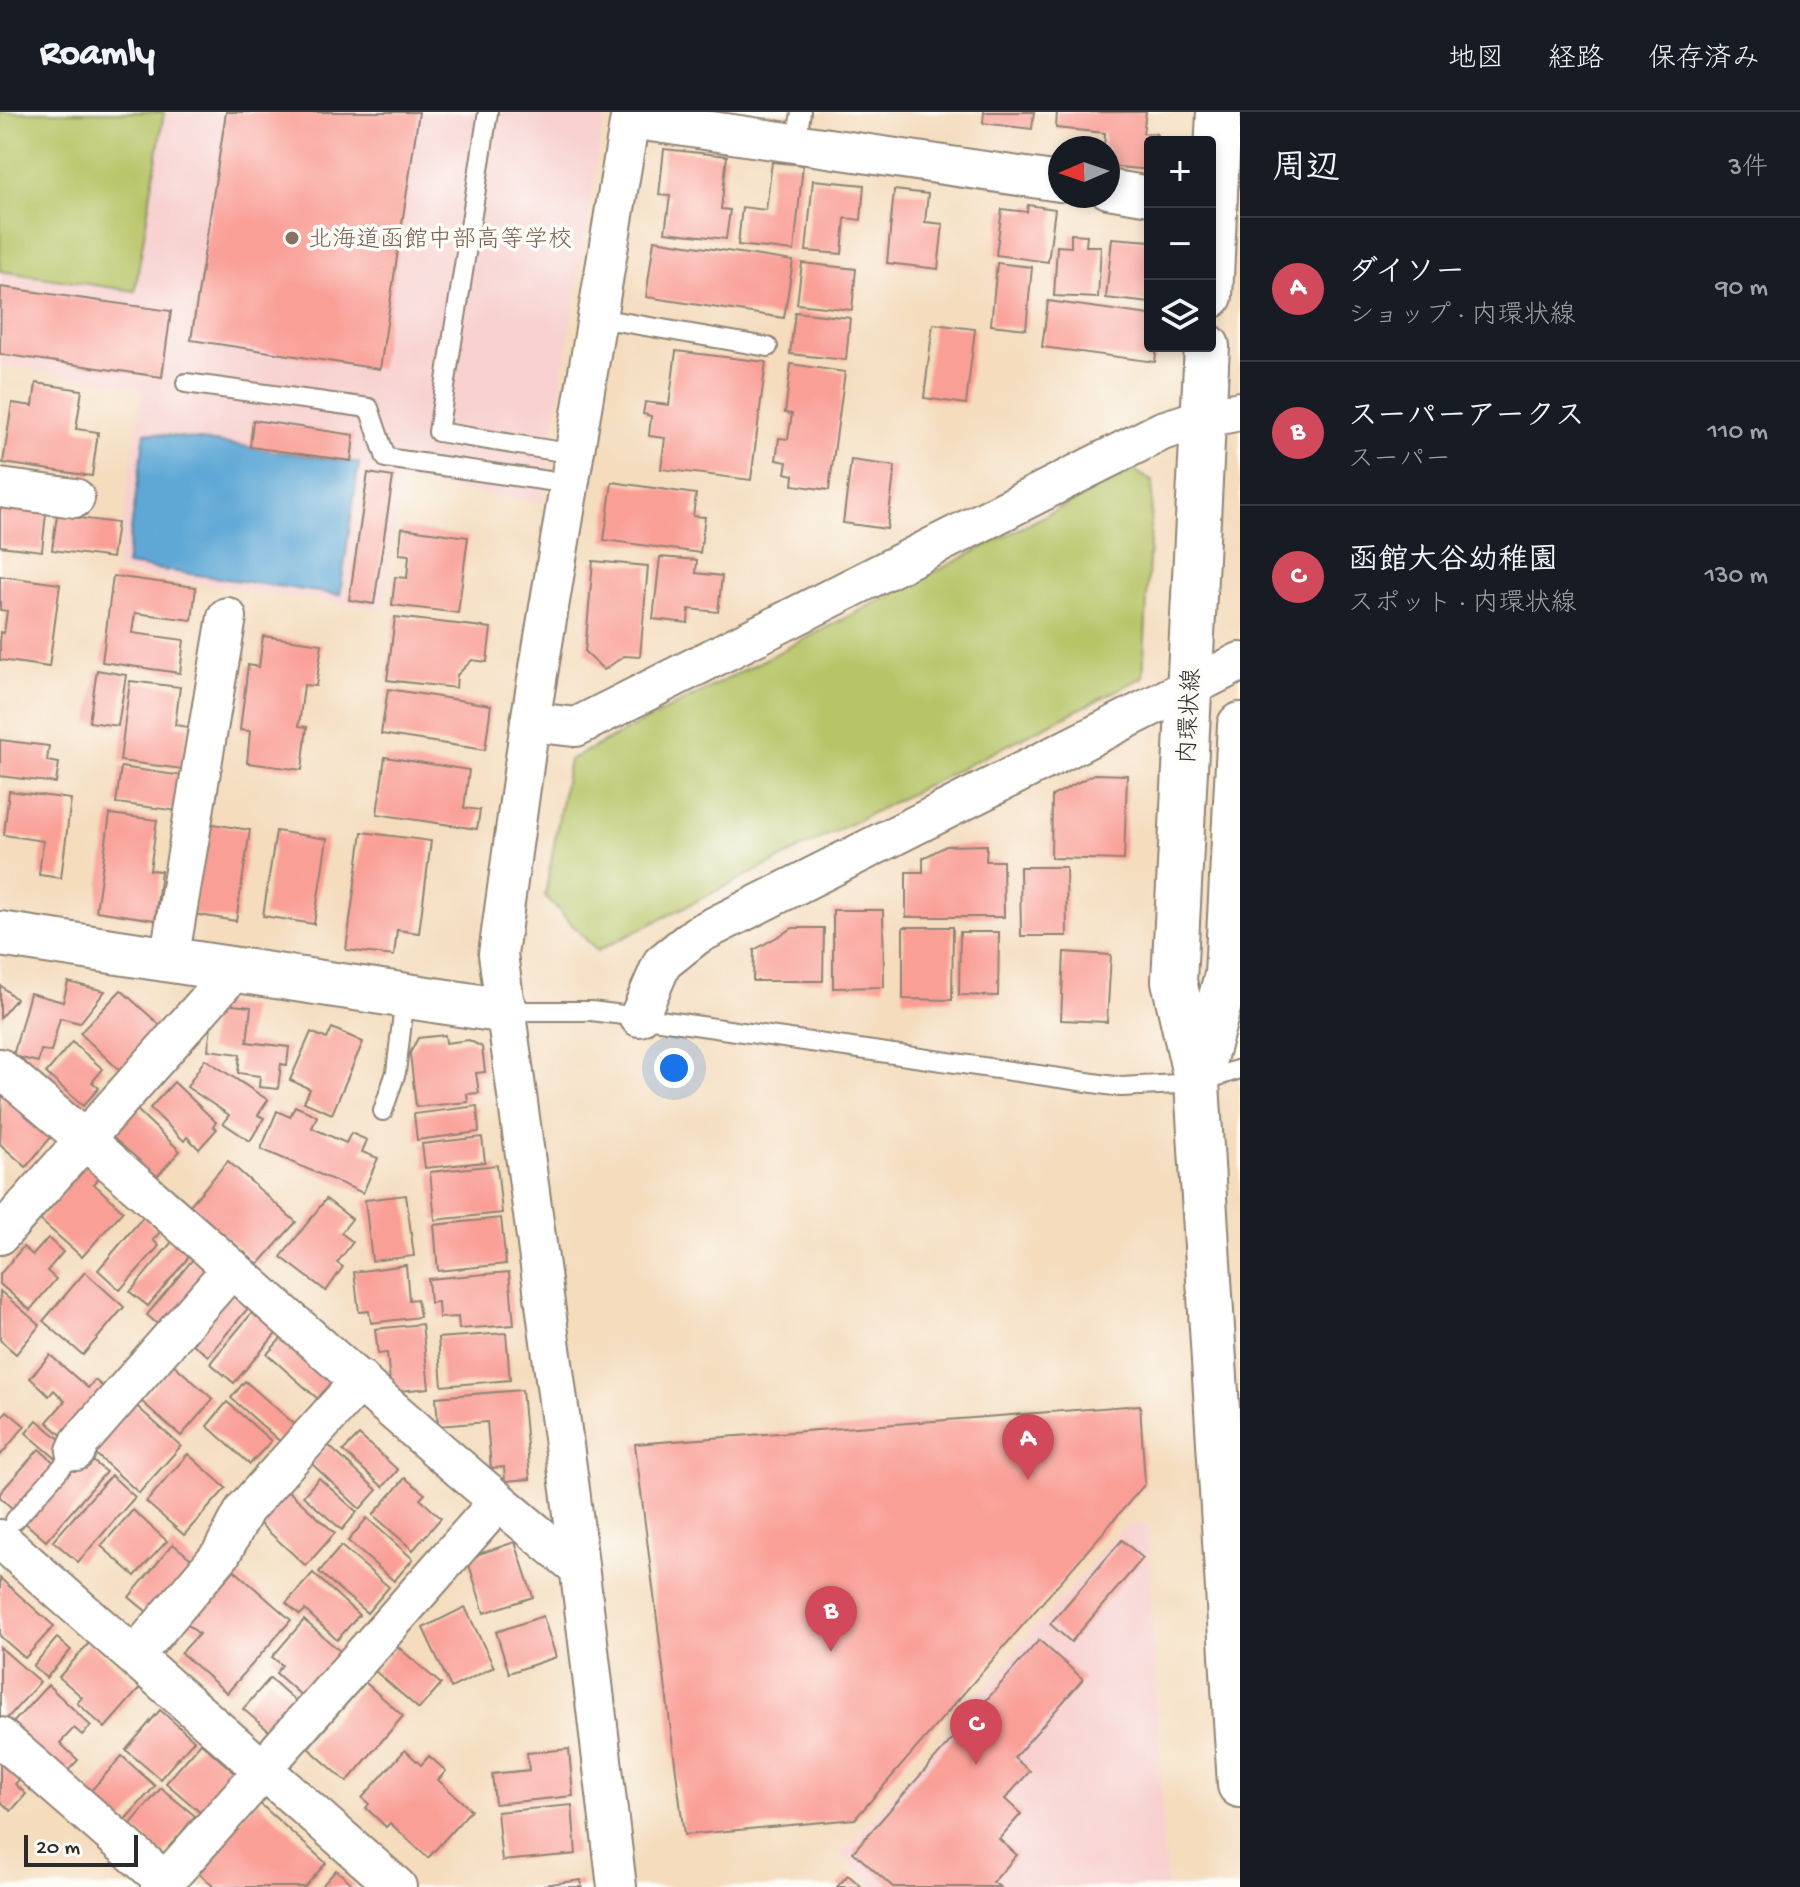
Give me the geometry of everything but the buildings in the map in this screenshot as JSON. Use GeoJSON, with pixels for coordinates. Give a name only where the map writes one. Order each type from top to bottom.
{"type":"FeatureCollection","features":[{"type":"Feature","properties":{"kind":"street"},"geometry":{"type":"LineString","coordinates":[[1216,152],[1219,112]]}},
{"type":"Feature","properties":{"kind":"street"},"geometry":{"type":"LineString","coordinates":[[617,1887],[526,1151],[498,954],[530,722],[631,116],[798,128],[1048,180]]}},
{"type":"Feature","properties":{"kind":"street"},"geometry":{"type":"LineString","coordinates":[[1120,191],[1144,195]]}},
{"type":"Feature","properties":{"kind":"street"},"geometry":{"type":"LineString","coordinates":[[1210,280],[1212,208]]}},
{"type":"Feature","properties":{"kind":"street","name":"内環状線"},"geometry":{"type":"LineString","coordinates":[[1208,352],[1222,415],[1190,688],[1174,981],[1197,1083],[1231,1464],[1240,1785]]}},
{"type":"Feature","properties":{"kind":"street"},"geometry":{"type":"LineString","coordinates":[[530,722],[576,727],[1162,431],[1222,415]]}},
{"type":"Feature","properties":{"kind":"street"},"geometry":{"type":"LineString","coordinates":[[0,488],[75,498]]}},
{"type":"Feature","properties":{"kind":"street"},"geometry":{"type":"LineString","coordinates":[[169,960],[227,617]]}},
{"type":"Feature","properties":{"kind":"street"},"geometry":{"type":"LineString","coordinates":[[639,1017],[662,963],[697,935],[1240,662]]}},
{"type":"Feature","properties":{"kind":"street","name":"内環状線"},"geometry":{"type":"LineString","coordinates":[[1197,1083],[1227,975],[1240,725]]}},
{"type":"Feature","properties":{"kind":"street"},"geometry":{"type":"LineString","coordinates":[[0,934],[506,1011]]}},
{"type":"Feature","properties":{"kind":"street"},"geometry":{"type":"LineString","coordinates":[[0,1235],[235,970]]}},
{"type":"Feature","properties":{"kind":"street"},"geometry":{"type":"LineString","coordinates":[[0,1068],[498,1502],[579,1568]]}},
{"type":"Feature","properties":{"kind":"street"},"geometry":{"type":"LineString","coordinates":[[76,1451],[80,1442],[232,1268]]}},
{"type":"Feature","properties":{"kind":"street"},"geometry":{"type":"LineString","coordinates":[[150,1638],[221,1554],[245,1509],[361,1380]]}},
{"type":"Feature","properties":{"kind":"street"},"geometry":{"type":"LineString","coordinates":[[0,1737],[169,1883],[271,1760],[498,1502]]}},
{"type":"Feature","properties":{"kind":"street"},"geometry":{"type":"LineString","coordinates":[[7,1529],[271,1760],[397,1887]]}},
{"type":"Feature","properties":{"kind":"lane"},"geometry":{"type":"LineString","coordinates":[[488,112],[438,432],[572,469]]}},
{"type":"Feature","properties":{"kind":"lane"},"geometry":{"type":"LineString","coordinates":[[598,318],[768,347]]}},
{"type":"Feature","properties":{"kind":"lane"},"geometry":{"type":"LineString","coordinates":[[186,383],[369,408],[386,458],[572,469]]}},
{"type":"Feature","properties":{"kind":"lane"},"geometry":{"type":"LineString","coordinates":[[383,1111],[396,1072],[405,997]]}},
{"type":"Feature","properties":{"kind":"lane"},"geometry":{"type":"LineString","coordinates":[[506,1011],[591,1011],[1121,1087],[1197,1083],[1240,1069]]}},
{"type":"Feature","properties":{"kind":"lane"},"geometry":{"type":"LineString","coordinates":[[7,1529],[76,1451]]}},
{"type":"Feature","properties":{"kind":"shaded area","name":"北海道函館中部高等学校"},"geometry":{"type":"Polygon","coordinates":[[[0,112],[605,112],[542,503],[401,482],[384,610],[116,572],[142,388],[0,365],[0,112]]]}},
{"type":"Feature","properties":{"kind":"shaded area"},"geometry":{"type":"Polygon","coordinates":[[[1147,1523],[1166,1887],[877,1887],[841,1855],[1123,1528],[1147,1523]]]}},
{"type":"Feature","properties":{"kind":"green space"},"geometry":{"type":"Polygon","coordinates":[[[0,112],[164,112],[135,291],[0,271],[0,112]]]}},
{"type":"Feature","properties":{"kind":"green space"},"geometry":{"type":"Polygon","coordinates":[[[1134,470],[1153,482],[1143,677],[597,951],[545,896],[569,760],[1134,470]]]}},
{"type":"Feature","properties":{"kind":"water"},"geometry":{"type":"Polygon","coordinates":[[[145,432],[359,463],[340,595],[126,565],[145,432]]]}},
{"type":"Feature","properties":{"kind":"place","name":"北海道函館中部高等学校"},"geometry":{"type":"Point","coordinates":[292,238]}},
{"type":"Feature","properties":{"kind":"place","name":"ダイソー"},"geometry":{"type":"Point","coordinates":[1028,1480]}},
{"type":"Feature","properties":{"kind":"place","name":"スーパーアークス"},"geometry":{"type":"Point","coordinates":[831,1652]}},
{"type":"Feature","properties":{"kind":"place","name":"函館大谷幼稚園"},"geometry":{"type":"Point","coordinates":[976,1765]}}]}
